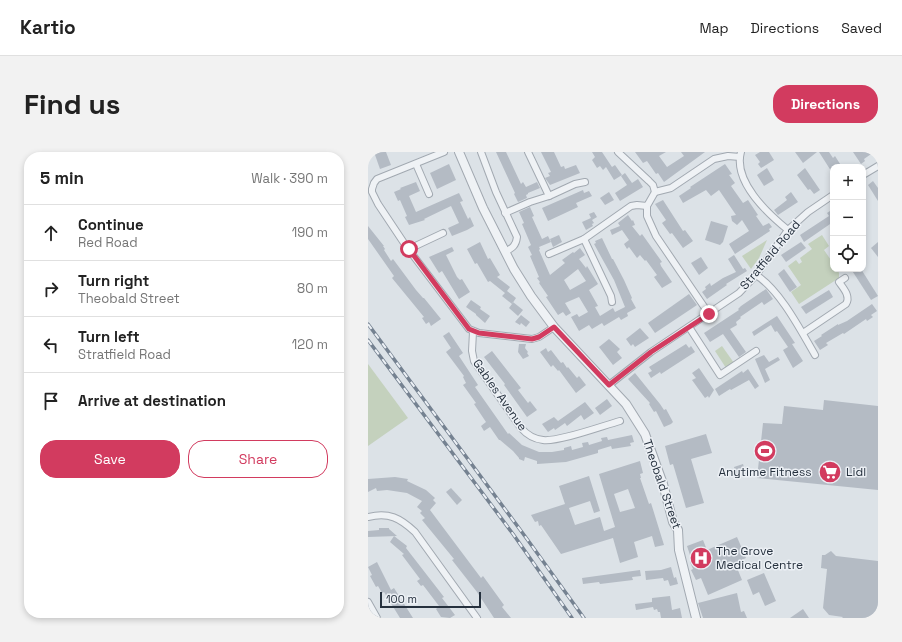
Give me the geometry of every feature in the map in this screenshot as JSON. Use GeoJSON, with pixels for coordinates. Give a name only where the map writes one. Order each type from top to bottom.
{"type":"FeatureCollection","features":[{"type":"Feature","properties":{"kind":"street"},"geometry":{"type":"LineString","coordinates":[[444,152],[372,181],[372,192],[378,204],[466,326],[473,332],[532,339],[539,337],[554,327]]}},
{"type":"Feature","properties":{"kind":"street","name":"Theobald Street"},"geometry":{"type":"LineString","coordinates":[[459,152],[483,208],[505,252],[531,296],[554,327],[609,385],[636,417],[645,434],[653,454],[673,522],[678,530],[679,550],[696,618]]}},
{"type":"Feature","properties":{"kind":"street"},"geometry":{"type":"LineString","coordinates":[[481,152],[517,237],[517,242],[514,247],[505,252]]}},
{"type":"Feature","properties":{"kind":"street"},"geometry":{"type":"LineString","coordinates":[[528,152],[549,196]]}},
{"type":"Feature","properties":{"kind":"street"},"geometry":{"type":"LineString","coordinates":[[618,152],[653,185],[655,192],[647,206],[647,216],[656,236],[709,314]]}},
{"type":"Feature","properties":{"kind":"street"},"geometry":{"type":"LineString","coordinates":[[655,192],[671,188],[714,159],[740,154],[740,172],[757,200],[788,230]]}},
{"type":"Feature","properties":{"kind":"street"},"geometry":{"type":"LineString","coordinates":[[416,164],[429,194]]}},
{"type":"Feature","properties":{"kind":"street"},"geometry":{"type":"LineString","coordinates":[[866,174],[878,166]]}},
{"type":"Feature","properties":{"kind":"street"},"geometry":{"type":"LineString","coordinates":[[506,213],[575,184],[585,182]]}},
{"type":"Feature","properties":{"kind":"street","name":"Stratfield Road"},"geometry":{"type":"LineString","coordinates":[[609,385],[635,364],[739,292],[756,275],[788,230],[808,212],[830,197]]}},
{"type":"Feature","properties":{"kind":"street"},"geometry":{"type":"LineString","coordinates":[[550,254],[584,239],[631,206],[647,206]]}},
{"type":"Feature","properties":{"kind":"street"},"geometry":{"type":"LineString","coordinates":[[409,249],[443,233]]}},
{"type":"Feature","properties":{"kind":"street"},"geometry":{"type":"LineString","coordinates":[[584,239],[611,296],[612,302]]}},
{"type":"Feature","properties":{"kind":"street"},"geometry":{"type":"LineString","coordinates":[[756,275],[768,284],[776,293],[816,355]]}},
{"type":"Feature","properties":{"kind":"street"},"geometry":{"type":"LineString","coordinates":[[803,333],[846,304],[848,297],[839,282],[844,278]]}},
{"type":"Feature","properties":{"kind":"street"},"geometry":{"type":"LineString","coordinates":[[689,327],[720,374],[756,351]]}},
{"type":"Feature","properties":{"kind":"street","name":"Gables Avenue"},"geometry":{"type":"LineString","coordinates":[[473,332],[472,351],[474,361],[521,428],[530,436],[543,440],[555,440],[620,421]]}},
{"type":"Feature","properties":{"kind":"street"},"geometry":{"type":"LineString","coordinates":[[368,517],[385,515],[398,518],[409,526],[415,532],[477,618]]}},
{"type":"Feature","properties":{"kind":"street"},"geometry":{"type":"LineString","coordinates":[[368,602],[377,618]]}},
{"type":"Feature","properties":{"kind":"green space"},"geometry":{"type":"Polygon","coordinates":[[[822,235],[829,246],[824,250],[830,259],[830,272],[838,272],[839,278],[799,304],[791,292],[801,285],[788,266],[796,260],[799,264],[802,262],[800,258],[812,249],[808,244],[822,235]]]}},
{"type":"Feature","properties":{"kind":"green space"},"geometry":{"type":"Polygon","coordinates":[[[767,240],[759,258],[751,269],[742,256],[767,240]]]}},
{"type":"Feature","properties":{"kind":"green space"},"geometry":{"type":"Polygon","coordinates":[[[722,346],[734,363],[726,368],[715,351],[722,346]]]}},
{"type":"Feature","properties":{"kind":"green space"},"geometry":{"type":"Polygon","coordinates":[[[368,364],[408,418],[368,446],[368,364]]]}},
{"type":"Feature","properties":{"kind":"building"},"geometry":{"type":"Polygon","coordinates":[[[374,152],[386,152],[391,165],[380,169],[374,152]]]}},
{"type":"Feature","properties":{"kind":"building"},"geometry":{"type":"Polygon","coordinates":[[[496,152],[506,152],[521,184],[523,182],[526,187],[537,182],[540,188],[528,193],[526,195],[527,198],[518,202],[496,152]]]}},
{"type":"Feature","properties":{"kind":"building"},"geometry":{"type":"Polygon","coordinates":[[[541,152],[554,152],[561,167],[564,166],[565,169],[576,165],[580,173],[550,185],[545,178],[550,176],[548,173],[551,172],[541,152]]]}},
{"type":"Feature","properties":{"kind":"building"},"geometry":{"type":"Polygon","coordinates":[[[592,152],[602,152],[612,167],[615,165],[622,175],[614,180],[606,167],[603,170],[600,166],[597,168],[592,160],[595,157],[592,152]]]}},
{"type":"Feature","properties":{"kind":"building"},"geometry":{"type":"Polygon","coordinates":[[[635,152],[666,152],[659,156],[667,167],[684,156],[681,152],[705,152],[664,182],[647,161],[643,163],[635,152]]]}},
{"type":"Feature","properties":{"kind":"building"},"geometry":{"type":"Polygon","coordinates":[[[760,152],[769,152],[774,160],[761,168],[758,164],[760,162],[755,155],[760,152]]]}},
{"type":"Feature","properties":{"kind":"building"},"geometry":{"type":"Polygon","coordinates":[[[795,152],[817,152],[803,163],[795,152]]]}},
{"type":"Feature","properties":{"kind":"building"},"geometry":{"type":"Polygon","coordinates":[[[819,152],[829,152],[833,158],[835,156],[840,164],[830,164],[830,169],[819,152]]]}},
{"type":"Feature","properties":{"kind":"building"},"geometry":{"type":"Polygon","coordinates":[[[853,152],[874,152],[864,159],[865,161],[861,164],[853,152]]]}},
{"type":"Feature","properties":{"kind":"building"},"geometry":{"type":"Polygon","coordinates":[[[449,164],[456,180],[437,189],[430,173],[449,164]]]}},
{"type":"Feature","properties":{"kind":"building"},"geometry":{"type":"Polygon","coordinates":[[[725,164],[732,174],[729,175],[735,183],[731,186],[743,203],[748,200],[763,226],[769,223],[772,227],[769,229],[770,231],[735,254],[729,244],[749,231],[742,220],[737,225],[732,221],[731,216],[736,215],[719,190],[711,196],[706,190],[683,203],[679,196],[725,164]]]}},
{"type":"Feature","properties":{"kind":"building"},"geometry":{"type":"Polygon","coordinates":[[[767,168],[774,180],[764,186],[757,175],[767,168]]]}},
{"type":"Feature","properties":{"kind":"building"},"geometry":{"type":"Polygon","coordinates":[[[805,168],[820,190],[814,194],[810,189],[808,190],[797,175],[805,168]]]}},
{"type":"Feature","properties":{"kind":"building"},"geometry":{"type":"Polygon","coordinates":[[[625,173],[632,183],[638,179],[643,187],[620,201],[615,193],[627,185],[621,176],[625,173]]]}},
{"type":"Feature","properties":{"kind":"building"},"geometry":{"type":"Polygon","coordinates":[[[873,181],[878,188],[878,201],[868,185],[873,181]]]}},
{"type":"Feature","properties":{"kind":"building"},"geometry":{"type":"Polygon","coordinates":[[[416,182],[420,191],[409,196],[416,212],[459,193],[463,201],[460,202],[468,219],[470,217],[474,226],[452,236],[448,228],[459,223],[451,206],[424,219],[425,220],[409,225],[400,200],[398,201],[394,192],[416,182]]]}},
{"type":"Feature","properties":{"kind":"building"},"geometry":{"type":"Polygon","coordinates":[[[583,190],[584,193],[589,191],[592,196],[576,203],[578,207],[548,221],[542,208],[583,190]]]}},
{"type":"Feature","properties":{"kind":"building"},"geometry":{"type":"Polygon","coordinates":[[[609,192],[614,200],[605,205],[600,198],[609,192]]]}},
{"type":"Feature","properties":{"kind":"building"},"geometry":{"type":"Polygon","coordinates":[[[791,192],[798,202],[778,215],[774,210],[787,200],[785,197],[791,192]]]}},
{"type":"Feature","properties":{"kind":"building"},"geometry":{"type":"Polygon","coordinates":[[[663,200],[683,231],[685,230],[693,241],[683,248],[672,233],[670,234],[662,223],[666,220],[655,204],[663,200]]]}},
{"type":"Feature","properties":{"kind":"building"},"geometry":{"type":"Polygon","coordinates":[[[530,207],[534,216],[532,217],[542,239],[548,236],[551,242],[539,247],[550,275],[565,263],[562,260],[580,248],[585,255],[579,259],[586,268],[587,266],[598,284],[589,290],[598,306],[595,307],[600,316],[613,308],[615,312],[625,307],[614,280],[594,244],[596,243],[595,241],[602,238],[624,280],[636,308],[627,313],[628,316],[621,320],[619,317],[604,326],[602,323],[592,329],[589,325],[579,331],[571,317],[577,314],[579,317],[588,312],[579,297],[565,303],[571,313],[566,316],[563,312],[558,315],[546,297],[548,296],[537,278],[539,277],[530,256],[532,255],[528,247],[531,245],[522,224],[524,223],[519,212],[530,207]],[[578,269],[564,280],[570,290],[586,281],[578,269]]]}},
{"type":"Feature","properties":{"kind":"building"},"geometry":{"type":"Polygon","coordinates":[[[830,211],[830,224],[804,242],[800,235],[829,216],[827,213],[830,211]]]}},
{"type":"Feature","properties":{"kind":"building"},"geometry":{"type":"Polygon","coordinates":[[[594,212],[597,217],[592,220],[594,223],[592,224],[593,226],[586,230],[582,222],[591,218],[589,214],[594,212]]]}},
{"type":"Feature","properties":{"kind":"building"},"geometry":{"type":"Polygon","coordinates":[[[628,215],[632,221],[633,220],[635,225],[632,226],[640,236],[642,234],[662,262],[660,263],[661,266],[672,282],[662,288],[654,277],[657,275],[646,260],[645,261],[640,255],[637,258],[629,247],[627,249],[624,244],[629,240],[622,230],[612,235],[610,230],[620,226],[618,223],[628,215]]]}},
{"type":"Feature","properties":{"kind":"building"},"geometry":{"type":"Polygon","coordinates":[[[711,221],[728,226],[723,242],[720,245],[705,240],[711,221]]]}},
{"type":"Feature","properties":{"kind":"building"},"geometry":{"type":"Polygon","coordinates":[[[368,226],[384,246],[384,250],[391,261],[393,259],[416,290],[441,319],[431,326],[429,322],[426,324],[422,318],[424,317],[392,278],[394,276],[368,239],[368,226]]]}},
{"type":"Feature","properties":{"kind":"building"},"geometry":{"type":"Polygon","coordinates":[[[559,235],[562,242],[553,247],[550,239],[559,235]]]}},
{"type":"Feature","properties":{"kind":"building"},"geometry":{"type":"Polygon","coordinates":[[[480,242],[488,259],[490,258],[500,275],[497,277],[510,287],[507,291],[516,298],[513,302],[523,310],[518,316],[509,308],[512,304],[502,296],[505,293],[490,281],[488,282],[477,263],[475,264],[467,249],[480,242]]]}},
{"type":"Feature","properties":{"kind":"building"},"geometry":{"type":"Polygon","coordinates":[[[801,242],[806,248],[786,262],[781,255],[801,242]]]}},
{"type":"Feature","properties":{"kind":"building"},"geometry":{"type":"Polygon","coordinates":[[[878,242],[878,257],[871,248],[878,242]]]}},
{"type":"Feature","properties":{"kind":"building"},"geometry":{"type":"Polygon","coordinates":[[[452,247],[454,251],[446,255],[457,277],[460,280],[462,279],[470,292],[459,299],[442,271],[439,273],[429,257],[452,247]]]}},
{"type":"Feature","properties":{"kind":"building"},"geometry":{"type":"Polygon","coordinates":[[[734,255],[743,269],[745,268],[747,271],[726,284],[727,285],[707,299],[702,292],[706,289],[705,287],[710,283],[711,286],[736,272],[728,259],[734,255]]]}},
{"type":"Feature","properties":{"kind":"building"},"geometry":{"type":"Polygon","coordinates":[[[701,257],[708,268],[699,275],[691,263],[701,257]]]}},
{"type":"Feature","properties":{"kind":"building"},"geometry":{"type":"Polygon","coordinates":[[[784,269],[797,287],[790,292],[778,274],[784,269]]]}},
{"type":"Feature","properties":{"kind":"building"},"geometry":{"type":"Polygon","coordinates":[[[853,272],[863,272],[878,296],[871,300],[853,272]]]}},
{"type":"Feature","properties":{"kind":"building"},"geometry":{"type":"Polygon","coordinates":[[[766,289],[773,299],[764,305],[762,302],[740,317],[741,318],[736,322],[737,325],[730,329],[746,352],[739,357],[723,334],[710,342],[704,333],[739,310],[738,309],[741,306],[766,289]]]}},
{"type":"Feature","properties":{"kind":"building"},"geometry":{"type":"Polygon","coordinates":[[[829,290],[833,297],[806,314],[801,307],[829,290]]]}},
{"type":"Feature","properties":{"kind":"building"},"geometry":{"type":"Polygon","coordinates":[[[689,294],[697,305],[655,333],[648,323],[689,294]]]}},
{"type":"Feature","properties":{"kind":"building"},"geometry":{"type":"Polygon","coordinates":[[[471,300],[490,316],[485,323],[466,307],[471,300]]]}},
{"type":"Feature","properties":{"kind":"building"},"geometry":{"type":"Polygon","coordinates":[[[872,304],[877,311],[871,315],[873,317],[867,321],[866,319],[844,334],[843,333],[826,343],[828,345],[820,350],[814,341],[838,324],[847,321],[872,304]]]}},
{"type":"Feature","properties":{"kind":"building"},"geometry":{"type":"Polygon","coordinates":[[[521,315],[530,322],[526,327],[521,323],[520,325],[515,322],[521,315]]]}},
{"type":"Feature","properties":{"kind":"building"},"geometry":{"type":"Polygon","coordinates":[[[777,316],[795,343],[792,344],[803,361],[793,368],[783,350],[788,347],[771,325],[754,336],[752,332],[777,316]]]}},
{"type":"Feature","properties":{"kind":"building"},"geometry":{"type":"Polygon","coordinates":[[[640,328],[649,338],[635,347],[633,344],[631,346],[626,339],[640,328]]]}},
{"type":"Feature","properties":{"kind":"building"},"geometry":{"type":"Polygon","coordinates":[[[449,332],[463,353],[459,356],[478,385],[475,387],[508,434],[509,433],[522,445],[539,452],[552,452],[564,450],[564,448],[571,446],[572,450],[583,447],[582,443],[588,442],[589,445],[602,441],[601,438],[607,437],[608,440],[632,435],[634,442],[630,443],[631,446],[612,449],[611,446],[598,450],[598,453],[566,462],[537,464],[537,461],[525,457],[524,461],[519,459],[513,451],[499,440],[490,427],[484,431],[481,426],[486,422],[474,404],[476,403],[463,385],[466,383],[463,377],[464,376],[446,352],[451,348],[443,336],[449,332]]]}},
{"type":"Feature","properties":{"kind":"building"},"geometry":{"type":"Polygon","coordinates":[[[609,339],[620,349],[617,352],[622,358],[613,365],[599,347],[609,339]]]}},
{"type":"Feature","properties":{"kind":"building"},"geometry":{"type":"Polygon","coordinates":[[[519,344],[526,344],[525,348],[529,356],[523,359],[518,352],[519,344]]]}},
{"type":"Feature","properties":{"kind":"building"},"geometry":{"type":"Polygon","coordinates":[[[686,344],[689,348],[691,346],[695,352],[661,374],[660,372],[651,378],[648,373],[652,371],[649,367],[686,344]]]}},
{"type":"Feature","properties":{"kind":"building"},"geometry":{"type":"Polygon","coordinates":[[[546,348],[548,352],[551,350],[561,363],[563,362],[577,378],[579,376],[586,385],[576,393],[559,370],[558,371],[553,365],[551,367],[540,352],[546,348]]]}},
{"type":"Feature","properties":{"kind":"building"},"geometry":{"type":"Polygon","coordinates":[[[492,351],[521,388],[518,390],[528,403],[530,401],[537,410],[527,417],[504,385],[505,384],[484,357],[492,351]]]}},
{"type":"Feature","properties":{"kind":"building"},"geometry":{"type":"Polygon","coordinates":[[[764,355],[769,362],[778,357],[780,360],[765,369],[770,380],[765,383],[755,359],[764,355]]]}},
{"type":"Feature","properties":{"kind":"building"},"geometry":{"type":"Polygon","coordinates":[[[699,368],[714,390],[709,398],[708,396],[705,398],[692,380],[696,378],[692,373],[699,368]]]}},
{"type":"Feature","properties":{"kind":"building"},"geometry":{"type":"Polygon","coordinates":[[[748,369],[759,386],[755,389],[749,380],[719,396],[715,389],[742,371],[743,373],[748,369]]]}},
{"type":"Feature","properties":{"kind":"building"},"geometry":{"type":"Polygon","coordinates":[[[635,373],[664,410],[666,409],[673,422],[671,424],[664,427],[656,411],[654,412],[649,404],[650,403],[628,379],[635,373]]]}},
{"type":"Feature","properties":{"kind":"building"},"geometry":{"type":"Polygon","coordinates":[[[607,399],[612,406],[600,415],[595,408],[607,399]]]}},
{"type":"Feature","properties":{"kind":"building"},"geometry":{"type":"Polygon","coordinates":[[[824,400],[878,406],[878,490],[757,478],[763,423],[782,424],[784,406],[823,410],[824,400]]]}},
{"type":"Feature","properties":{"kind":"building"},"geometry":{"type":"Polygon","coordinates":[[[585,402],[594,413],[584,420],[581,415],[567,426],[565,423],[555,430],[554,428],[548,432],[542,424],[554,417],[558,421],[585,402]]]}},
{"type":"Feature","properties":{"kind":"building"},"geometry":{"type":"Polygon","coordinates":[[[706,434],[712,453],[691,459],[704,503],[686,508],[673,464],[670,465],[665,446],[706,434]]]}},
{"type":"Feature","properties":{"kind":"building"},"geometry":{"type":"Polygon","coordinates":[[[640,461],[643,473],[640,474],[640,478],[649,504],[651,503],[664,545],[655,547],[652,536],[634,542],[638,557],[620,563],[613,538],[561,554],[541,525],[539,526],[538,521],[535,522],[531,515],[565,504],[559,486],[589,476],[600,511],[594,513],[590,501],[569,508],[575,525],[600,517],[604,531],[615,527],[599,474],[640,461]],[[628,489],[614,494],[620,512],[635,508],[628,489]]]}},
{"type":"Feature","properties":{"kind":"building"},"geometry":{"type":"Polygon","coordinates":[[[743,464],[746,474],[736,477],[734,467],[743,464]]]}},
{"type":"Feature","properties":{"kind":"building"},"geometry":{"type":"Polygon","coordinates":[[[395,477],[408,479],[407,481],[426,490],[435,498],[433,500],[436,503],[430,510],[481,578],[483,576],[504,605],[502,607],[511,618],[494,618],[477,592],[452,560],[454,559],[422,520],[425,518],[420,513],[422,511],[417,507],[422,501],[407,493],[387,490],[377,491],[376,488],[368,492],[368,479],[395,477]]]}},
{"type":"Feature","properties":{"kind":"building"},"geometry":{"type":"Polygon","coordinates":[[[451,488],[462,500],[457,505],[446,492],[451,488]]]}},
{"type":"Feature","properties":{"kind":"building"},"geometry":{"type":"Polygon","coordinates":[[[379,528],[389,528],[397,536],[368,537],[368,531],[379,530],[379,528]]]}},
{"type":"Feature","properties":{"kind":"building"},"geometry":{"type":"Polygon","coordinates":[[[394,536],[407,546],[406,548],[444,597],[442,598],[455,615],[450,618],[441,617],[436,609],[439,606],[423,585],[421,586],[417,581],[420,579],[402,555],[404,554],[390,542],[394,536]]]}},
{"type":"Feature","properties":{"kind":"building"},"geometry":{"type":"Polygon","coordinates":[[[737,537],[746,558],[735,563],[742,580],[708,595],[701,578],[696,580],[691,570],[693,569],[690,562],[692,561],[687,546],[703,540],[707,550],[737,537]]]}},
{"type":"Feature","properties":{"kind":"building"},"geometry":{"type":"Polygon","coordinates":[[[831,551],[836,556],[878,561],[878,618],[842,618],[843,617],[829,615],[823,608],[827,569],[821,568],[822,555],[825,555],[831,551]]]}},
{"type":"Feature","properties":{"kind":"building"},"geometry":{"type":"Polygon","coordinates":[[[377,562],[391,590],[394,588],[413,618],[400,618],[384,592],[382,593],[378,586],[376,587],[370,576],[372,575],[368,567],[377,562]]]}},
{"type":"Feature","properties":{"kind":"building"},"geometry":{"type":"Polygon","coordinates":[[[671,567],[674,578],[676,577],[678,584],[670,586],[668,580],[664,581],[663,578],[646,580],[645,571],[661,570],[671,567]]]}},
{"type":"Feature","properties":{"kind":"building"},"geometry":{"type":"Polygon","coordinates":[[[640,570],[641,576],[632,577],[633,580],[600,584],[599,582],[583,584],[582,578],[640,570]]]}},
{"type":"Feature","properties":{"kind":"building"},"geometry":{"type":"Polygon","coordinates":[[[764,573],[776,601],[765,606],[759,592],[753,595],[747,580],[764,573]]]}},
{"type":"Feature","properties":{"kind":"building"},"geometry":{"type":"Polygon","coordinates":[[[737,593],[741,612],[744,611],[747,618],[703,618],[698,603],[737,593]]]}},
{"type":"Feature","properties":{"kind":"building"},"geometry":{"type":"Polygon","coordinates":[[[670,596],[672,610],[680,608],[682,618],[661,618],[660,612],[658,612],[657,609],[654,610],[653,607],[636,610],[635,604],[652,602],[652,598],[670,596]]]}},
{"type":"Feature","properties":{"kind":"building"},"geometry":{"type":"Polygon","coordinates":[[[803,609],[809,618],[790,618],[803,609]]]}},
{"type":"Feature","properties":{"kind":"railway"},"geometry":{"type":"LineString","coordinates":[[368,324],[584,618]]}},
{"type":"Feature","properties":{"kind":"railway"},"geometry":{"type":"LineString","coordinates":[[368,340],[513,534],[572,618]]}},
{"type":"Feature","properties":{"kind":"place","name":"Anytime Fitness"},"geometry":{"type":"Point","coordinates":[765,451]}},
{"type":"Feature","properties":{"kind":"place","name":"Lidl"},"geometry":{"type":"Point","coordinates":[830,472]}},
{"type":"Feature","properties":{"kind":"place","name":"The Grove Medical Centre"},"geometry":{"type":"Point","coordinates":[701,558]}},
{"type":"Feature","properties":{"kind":"route"},"geometry":{"type":"LineString","coordinates":[[409,249],[466,326],[473,332],[532,339],[539,337],[554,327],[609,385],[651,352],[709,314]]}}]}
